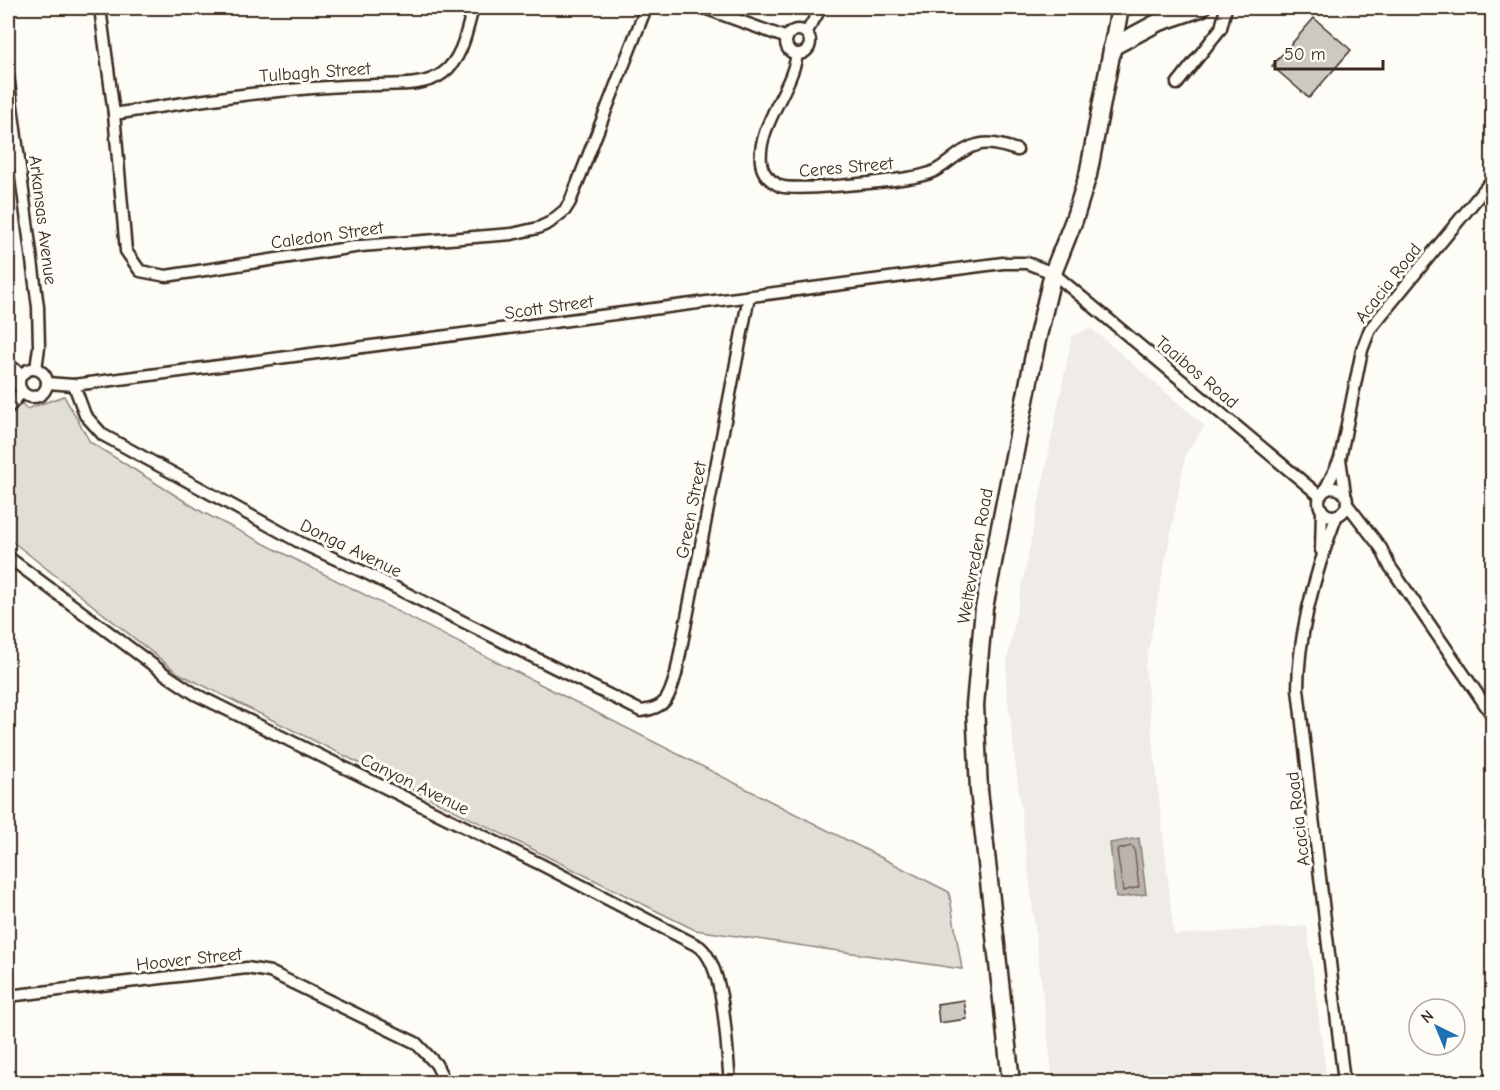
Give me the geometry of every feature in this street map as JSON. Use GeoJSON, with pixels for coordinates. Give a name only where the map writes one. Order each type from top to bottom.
{"type":"FeatureCollection","features":[{"type":"Feature","properties":{"kind":"main road","name":"Weltevreden Road"},"geometry":{"type":"LineString","coordinates":[[1011,1083],[979,790],[975,705],[984,608],[1053,273],[1074,220],[1088,174],[1120,8]]}},
{"type":"Feature","properties":{"kind":"main road"},"geometry":{"type":"LineString","coordinates":[[1170,8],[1195,9]]}},
{"type":"Feature","properties":{"kind":"main road"},"geometry":{"type":"LineString","coordinates":[[1112,47],[1134,33],[1195,9]]}},
{"type":"Feature","properties":{"kind":"street","name":"Caledon Street"},"geometry":{"type":"LineString","coordinates":[[100,8],[114,114],[126,251],[140,271],[166,276],[361,246],[529,231],[557,218],[570,202],[646,8]]}},
{"type":"Feature","properties":{"kind":"street","name":"Tulbagh Street"},"geometry":{"type":"LineString","coordinates":[[114,114],[242,93],[394,84],[434,79],[445,72],[457,55],[473,8]]}},
{"type":"Feature","properties":{"kind":"street"},"geometry":{"type":"LineString","coordinates":[[704,8],[787,38]]}},
{"type":"Feature","properties":{"kind":"street"},"geometry":{"type":"LineString","coordinates":[[806,33],[793,31],[787,38],[788,49],[797,54],[809,46],[806,33],[821,8]]}},
{"type":"Feature","properties":{"kind":"street"},"geometry":{"type":"LineString","coordinates":[[1176,84],[1221,28],[1226,8]]}},
{"type":"Feature","properties":{"kind":"street","name":"Ceres Street"},"geometry":{"type":"LineString","coordinates":[[797,54],[795,66],[765,134],[761,152],[763,170],[771,181],[781,186],[819,188],[917,177],[940,168],[975,145],[997,144],[1017,150]]}},
{"type":"Feature","properties":{"kind":"street","name":"Arkansas Avenue"},"geometry":{"type":"LineString","coordinates":[[8,75],[38,307],[39,346],[36,369]]}},
{"type":"Feature","properties":{"kind":"street","name":"Acacia Road"},"geometry":{"type":"LineString","coordinates":[[1322,493],[1340,459],[1362,350],[1370,329],[1492,180]]}},
{"type":"Feature","properties":{"kind":"street","name":"Scott Street"},"geometry":{"type":"LineString","coordinates":[[47,383],[74,385],[1003,263],[1027,263],[1053,273]]}},
{"type":"Feature","properties":{"kind":"street","name":"Taaibos Road"},"geometry":{"type":"LineString","coordinates":[[1053,273],[1322,493]]}},
{"type":"Feature","properties":{"kind":"street","name":"Green Street"},"geometry":{"type":"LineString","coordinates":[[641,711],[655,709],[663,704],[669,696],[676,674],[749,296]]}},
{"type":"Feature","properties":{"kind":"street"},"geometry":{"type":"LineString","coordinates":[[8,364],[22,375]]}},
{"type":"Feature","properties":{"kind":"street"},"geometry":{"type":"LineString","coordinates":[[36,369],[45,376],[47,383],[40,396],[30,397],[22,392],[19,383],[22,375],[36,369]]}},
{"type":"Feature","properties":{"kind":"street","name":"Donga Avenue"},"geometry":{"type":"LineString","coordinates":[[74,385],[85,415],[103,435],[301,543],[370,575],[641,711]]}},
{"type":"Feature","properties":{"kind":"street"},"geometry":{"type":"LineString","coordinates":[[8,408],[22,392]]}},
{"type":"Feature","properties":{"kind":"street","name":"Acacia Road"},"geometry":{"type":"LineString","coordinates":[[1340,459],[1346,498]]}},
{"type":"Feature","properties":{"kind":"street"},"geometry":{"type":"LineString","coordinates":[[1389,565],[1381,548],[1346,498],[1335,487],[1322,493],[1322,510],[1326,514],[1339,514],[1358,528],[1389,565],[1492,715]]}},
{"type":"Feature","properties":{"kind":"street"},"geometry":{"type":"LineString","coordinates":[[1339,514],[1346,498]]}},
{"type":"Feature","properties":{"kind":"street","name":"Acacia Road"},"geometry":{"type":"LineString","coordinates":[[1322,510],[1322,553],[1301,654],[1298,689],[1344,1083]]}},
{"type":"Feature","properties":{"kind":"street","name":"Acacia Road"},"geometry":{"type":"LineString","coordinates":[[1322,553],[1339,514]]}},
{"type":"Feature","properties":{"kind":"street","name":"Canyon Avenue"},"geometry":{"type":"LineString","coordinates":[[8,557],[195,694],[542,865],[700,947],[710,957],[718,977],[730,1083]]}},
{"type":"Feature","properties":{"kind":"street","name":"Hoover Street"},"geometry":{"type":"LineString","coordinates":[[8,996],[247,968],[264,970],[281,975],[416,1043],[436,1064],[445,1083]]}},
{"type":"Feature","properties":{"kind":"shaded area"},"geometry":{"type":"Polygon","coordinates":[[[1091,328],[1205,426],[1186,453],[1145,667],[1174,935],[1307,926],[1327,1082],[1053,1082],[1006,682],[1007,660],[1072,336],[1091,328]]]}},
{"type":"Feature","properties":{"kind":"shaded area"},"geometry":{"type":"Polygon","coordinates":[[[8,389],[27,409],[64,396],[90,442],[202,512],[949,892],[962,969],[695,930],[178,673],[8,538],[8,389]]]}},
{"type":"Feature","properties":{"kind":"water"},"geometry":{"type":"Polygon","coordinates":[[[1139,838],[1146,894],[1116,898],[1110,843],[1139,838]]]}},
{"type":"Feature","properties":{"kind":"building"},"geometry":{"type":"Polygon","coordinates":[[[1314,18],[1351,50],[1309,98],[1272,66],[1314,18]]]}},
{"type":"Feature","properties":{"kind":"building"},"geometry":{"type":"Polygon","coordinates":[[[964,1000],[967,1019],[939,1023],[937,1004],[964,1000]]]}}]}
